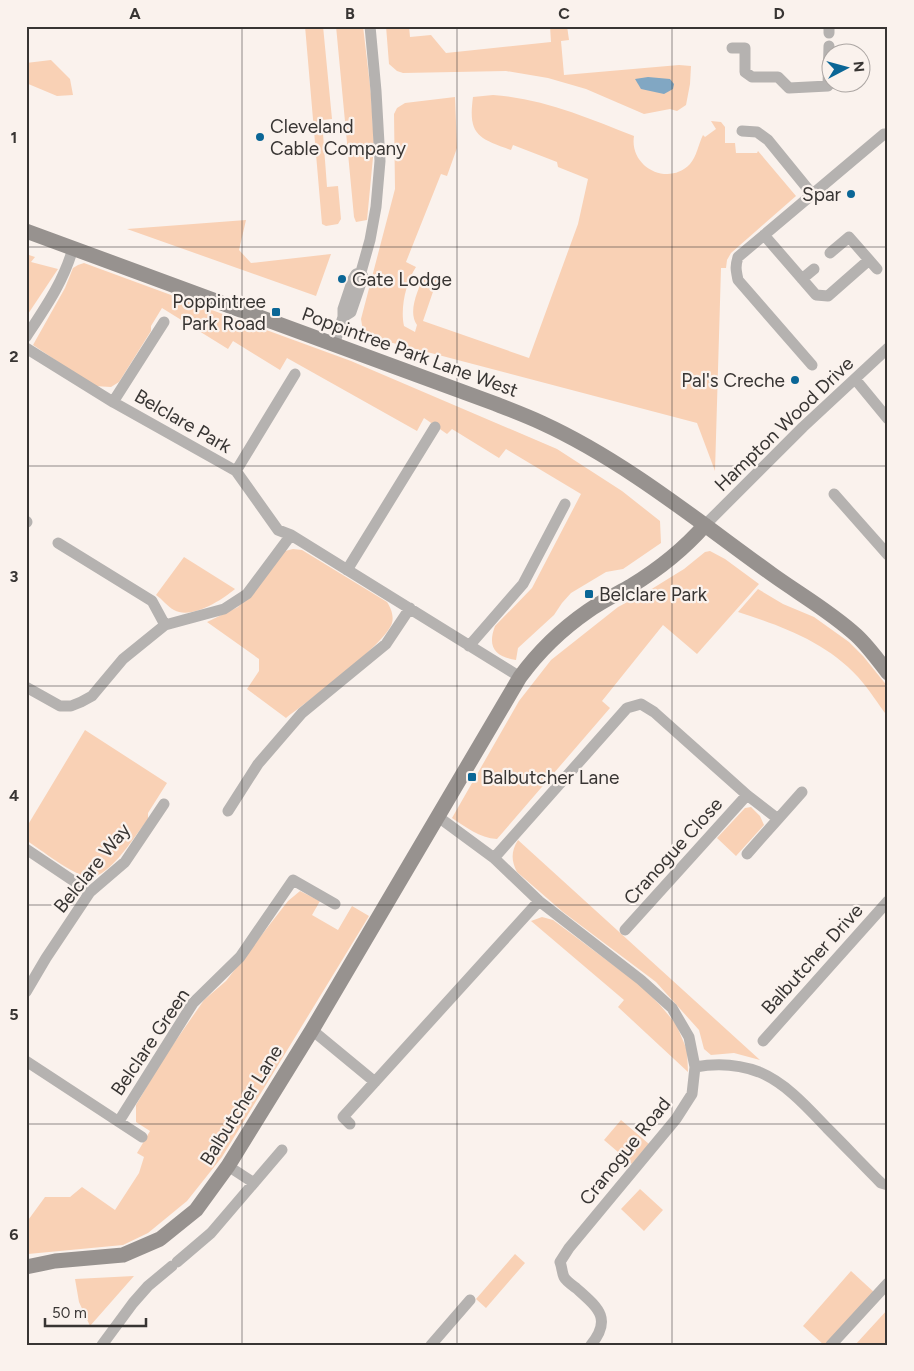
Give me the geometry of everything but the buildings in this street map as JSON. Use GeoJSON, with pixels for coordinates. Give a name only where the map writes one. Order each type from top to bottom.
{"type":"FeatureCollection","features":[{"type":"Feature","properties":{"kind":"street"},"geometry":{"type":"LineString","coordinates":[[334,345],[343,317],[351,312],[363,277],[361,272],[376,208],[380,161],[370,26]]}},
{"type":"Feature","properties":{"kind":"street"},"geometry":{"type":"LineString","coordinates":[[732,48],[745,48],[746,72],[752,77],[778,77],[789,88],[822,86]]}},
{"type":"Feature","properties":{"kind":"street"},"geometry":{"type":"LineString","coordinates":[[742,131],[758,132],[768,140],[812,194]]}},
{"type":"Feature","properties":{"kind":"street"},"geometry":{"type":"LineString","coordinates":[[812,364],[738,280],[735,266],[738,257],[884,134],[888,134]]}},
{"type":"Feature","properties":{"kind":"street","name":"Poppintree Park Lane West"},"geometry":{"type":"LineString","coordinates":[[26,231],[543,423],[636,477],[706,526]]}},
{"type":"Feature","properties":{"kind":"street"},"geometry":{"type":"LineString","coordinates":[[764,235],[816,295],[828,296],[873,265],[849,236],[830,252]]}},
{"type":"Feature","properties":{"kind":"street"},"geometry":{"type":"LineString","coordinates":[[26,337],[57,289],[67,268],[73,248]]}},
{"type":"Feature","properties":{"kind":"street"},"geometry":{"type":"LineString","coordinates":[[802,279],[814,269]]}},
{"type":"Feature","properties":{"kind":"street","name":"Belclare Park"},"geometry":{"type":"LineString","coordinates":[[113,402],[164,322]]}},
{"type":"Feature","properties":{"kind":"street","name":"Belclare Park"},"geometry":{"type":"LineString","coordinates":[[26,348],[113,402],[236,472],[278,530],[291,535],[520,677]]}},
{"type":"Feature","properties":{"kind":"street","name":"Hampton Wood Drive"},"geometry":{"type":"LineString","coordinates":[[706,526],[803,427],[888,348]]}},
{"type":"Feature","properties":{"kind":"street","name":"Belclare Park"},"geometry":{"type":"LineString","coordinates":[[236,472],[295,374]]}},
{"type":"Feature","properties":{"kind":"street"},"geometry":{"type":"LineString","coordinates":[[855,379],[888,419]]}},
{"type":"Feature","properties":{"kind":"street"},"geometry":{"type":"LineString","coordinates":[[347,570],[435,427]]}},
{"type":"Feature","properties":{"kind":"street"},"geometry":{"type":"LineString","coordinates":[[834,494],[888,555]]}},
{"type":"Feature","properties":{"kind":"street"},"geometry":{"type":"LineString","coordinates":[[469,646],[523,584],[565,504]]}},
{"type":"Feature","properties":{"kind":"street"},"geometry":{"type":"LineString","coordinates":[[706,526],[841,622],[871,650],[888,673]]}},
{"type":"Feature","properties":{"kind":"street","name":"Balbutcher Lane"},"geometry":{"type":"LineString","coordinates":[[26,1267],[55,1261],[123,1256],[160,1239],[196,1210],[228,1166],[312,1030],[437,816],[529,664],[564,629],[675,555],[706,526]]}},
{"type":"Feature","properties":{"kind":"street"},"geometry":{"type":"LineString","coordinates":[[26,688],[60,706],[71,706],[82,702],[92,696],[123,659],[165,625],[224,610],[247,594],[291,535]]}},
{"type":"Feature","properties":{"kind":"street"},"geometry":{"type":"LineString","coordinates":[[58,543],[152,601],[165,625]]}},
{"type":"Feature","properties":{"kind":"street"},"geometry":{"type":"LineString","coordinates":[[228,811],[258,764],[302,713],[386,644],[410,608]]}},
{"type":"Feature","properties":{"kind":"street","name":"Cranogue Close"},"geometry":{"type":"LineString","coordinates":[[494,858],[627,708],[641,704],[654,712],[747,795],[778,820]]}},
{"type":"Feature","properties":{"kind":"street"},"geometry":{"type":"LineString","coordinates":[[747,854],[802,792]]}},
{"type":"Feature","properties":{"kind":"street","name":"Cranogue Close"},"geometry":{"type":"LineString","coordinates":[[625,930],[747,795]]}},
{"type":"Feature","properties":{"kind":"street","name":"Belclare Way"},"geometry":{"type":"LineString","coordinates":[[26,992],[90,892],[125,862],[164,804]]}},
{"type":"Feature","properties":{"kind":"street","name":"Cranogue Road"},"geometry":{"type":"LineString","coordinates":[[437,816],[494,858],[539,900],[641,980],[672,1008],[689,1037],[695,1067],[692,1094],[676,1119],[568,1248],[560,1262],[564,1278],[596,1307],[602,1316],[602,1326],[598,1336],[591,1345]]}},
{"type":"Feature","properties":{"kind":"street"},"geometry":{"type":"LineString","coordinates":[[26,849],[90,892]]}},
{"type":"Feature","properties":{"kind":"street","name":"Belclare Green"},"geometry":{"type":"LineString","coordinates":[[118,1121],[193,1002],[240,957],[293,880],[335,904]]}},
{"type":"Feature","properties":{"kind":"street"},"geometry":{"type":"LineString","coordinates":[[350,1124],[343,1117],[539,900]]}},
{"type":"Feature","properties":{"kind":"street","name":"Balbutcher Drive"},"geometry":{"type":"LineString","coordinates":[[763,1041],[888,901]]}},
{"type":"Feature","properties":{"kind":"street"},"geometry":{"type":"LineString","coordinates":[[312,1030],[375,1082]]}},
{"type":"Feature","properties":{"kind":"street","name":"Belclare Green"},"geometry":{"type":"LineString","coordinates":[[26,1060],[142,1137]]}},
{"type":"Feature","properties":{"kind":"street"},"geometry":{"type":"LineString","coordinates":[[695,1067],[721,1064],[735,1065],[760,1072],[779,1083],[809,1109],[881,1183],[888,1185]]}},
{"type":"Feature","properties":{"kind":"street"},"geometry":{"type":"LineString","coordinates":[[102,1345],[148,1286],[211,1233],[282,1150]]}},
{"type":"Feature","properties":{"kind":"street"},"geometry":{"type":"LineString","coordinates":[[228,1166],[254,1183]]}},
{"type":"Feature","properties":{"kind":"street"},"geometry":{"type":"LineString","coordinates":[[831,1345],[888,1283]]}},
{"type":"Feature","properties":{"kind":"street"},"geometry":{"type":"LineString","coordinates":[[431,1345],[470,1300]]}},
{"type":"Feature","properties":{"kind":"shaded area"},"geometry":{"type":"Polygon","coordinates":[[[305,26],[323,26],[332,119],[322,120],[327,187],[338,186],[341,219],[338,224],[326,226],[322,224],[305,26]]]}},
{"type":"Feature","properties":{"kind":"shaded area"},"geometry":{"type":"Polygon","coordinates":[[[336,26],[363,26],[371,94],[374,147],[367,220],[356,222],[354,217],[336,26]]]}},
{"type":"Feature","properties":{"kind":"shaded area"},"geometry":{"type":"Polygon","coordinates":[[[386,26],[409,26],[410,37],[431,35],[446,53],[551,42],[550,26],[567,26],[569,40],[561,41],[564,75],[679,65],[691,66],[686,105],[677,111],[670,109],[644,114],[586,89],[548,78],[506,71],[403,73],[397,71],[389,64],[386,26]]]}},
{"type":"Feature","properties":{"kind":"shaded area"},"geometry":{"type":"Polygon","coordinates":[[[51,60],[70,79],[73,95],[57,96],[26,83],[26,63],[51,60]]]}},
{"type":"Feature","properties":{"kind":"shaded area"},"geometry":{"type":"Polygon","coordinates":[[[493,95],[529,100],[547,105],[634,136],[634,147],[638,157],[644,165],[661,173],[671,174],[681,171],[690,164],[703,135],[705,137],[716,129],[711,121],[721,122],[725,127],[725,143],[735,143],[736,153],[757,153],[758,151],[796,196],[731,253],[727,260],[726,268],[721,268],[715,471],[697,423],[370,337],[363,331],[361,319],[395,189],[394,114],[397,108],[405,103],[455,97],[457,148],[447,176],[441,174],[406,262],[416,267],[409,280],[405,295],[404,326],[415,332],[417,325],[413,313],[417,293],[424,275],[437,280],[423,321],[529,358],[578,224],[588,179],[558,167],[557,162],[513,145],[511,150],[490,142],[477,133],[472,119],[473,97],[493,95]]]}},
{"type":"Feature","properties":{"kind":"shaded area"},"geometry":{"type":"Polygon","coordinates":[[[246,220],[239,250],[251,263],[331,254],[316,296],[127,229],[246,220]]]}},
{"type":"Feature","properties":{"kind":"shaded area"},"geometry":{"type":"Polygon","coordinates":[[[26,254],[35,257],[31,262],[58,269],[26,317],[26,254]]]}},
{"type":"Feature","properties":{"kind":"shaded area"},"geometry":{"type":"Polygon","coordinates":[[[84,263],[351,361],[557,449],[622,491],[660,521],[661,543],[623,569],[606,572],[571,593],[554,615],[518,648],[516,660],[509,659],[495,650],[492,640],[495,626],[532,588],[581,494],[506,449],[499,458],[452,429],[447,434],[424,418],[417,431],[287,358],[280,370],[233,341],[228,349],[162,308],[151,326],[151,331],[119,382],[111,387],[94,386],[33,345],[65,288],[73,268],[84,263]]]}},
{"type":"Feature","properties":{"kind":"shaded area"},"geometry":{"type":"Polygon","coordinates":[[[293,549],[302,550],[387,602],[392,612],[393,620],[386,633],[376,645],[286,718],[247,689],[259,671],[259,659],[207,622],[238,607],[285,551],[293,549]]]}},
{"type":"Feature","properties":{"kind":"shaded area"},"geometry":{"type":"Polygon","coordinates":[[[710,551],[725,559],[759,584],[697,654],[663,625],[602,701],[610,708],[497,839],[479,834],[452,818],[519,701],[551,660],[618,607],[650,590],[684,569],[705,552],[710,551]]]}},
{"type":"Feature","properties":{"kind":"shaded area"},"geometry":{"type":"Polygon","coordinates":[[[184,557],[235,589],[214,603],[197,611],[181,612],[172,609],[156,595],[184,557]]]}},
{"type":"Feature","properties":{"kind":"shaded area"},"geometry":{"type":"Polygon","coordinates":[[[758,589],[783,604],[814,617],[849,642],[888,687],[888,717],[858,677],[832,654],[786,629],[738,612],[758,589]]]}},
{"type":"Feature","properties":{"kind":"shaded area"},"geometry":{"type":"Polygon","coordinates":[[[85,730],[167,783],[148,813],[148,819],[122,854],[105,871],[97,876],[89,877],[66,867],[26,840],[26,828],[85,730]]]}},
{"type":"Feature","properties":{"kind":"shaded area"},"geometry":{"type":"Polygon","coordinates":[[[751,807],[760,816],[764,825],[736,856],[717,838],[745,808],[751,807]]]}},
{"type":"Feature","properties":{"kind":"shaded area"},"geometry":{"type":"Polygon","coordinates":[[[518,840],[760,1060],[734,1053],[711,1055],[704,1049],[699,1030],[656,982],[563,912],[517,872],[513,856],[518,840]]]}},
{"type":"Feature","properties":{"kind":"shaded area"},"geometry":{"type":"Polygon","coordinates":[[[300,891],[320,901],[312,915],[338,930],[352,906],[369,916],[222,1157],[187,1201],[148,1233],[123,1245],[28,1254],[26,1251],[26,1223],[45,1197],[70,1197],[82,1187],[115,1210],[139,1173],[144,1157],[137,1153],[150,1131],[136,1122],[136,1105],[163,1059],[204,1000],[226,981],[288,901],[300,891]]]}},
{"type":"Feature","properties":{"kind":"shaded area"},"geometry":{"type":"Polygon","coordinates":[[[542,917],[553,920],[640,985],[660,1005],[676,1024],[687,1050],[688,1072],[618,1007],[624,1000],[531,921],[542,917]]]}},
{"type":"Feature","properties":{"kind":"shaded area"},"geometry":{"type":"Polygon","coordinates":[[[621,1120],[649,1144],[632,1164],[604,1140],[621,1120]]]}},
{"type":"Feature","properties":{"kind":"shaded area"},"geometry":{"type":"Polygon","coordinates":[[[640,1189],[663,1210],[644,1231],[621,1209],[640,1189]]]}},
{"type":"Feature","properties":{"kind":"shaded area"},"geometry":{"type":"Polygon","coordinates":[[[515,1254],[525,1263],[486,1308],[476,1299],[515,1254]]]}},
{"type":"Feature","properties":{"kind":"shaded area"},"geometry":{"type":"Polygon","coordinates":[[[851,1271],[876,1294],[830,1345],[824,1345],[803,1326],[851,1271]]]}},
{"type":"Feature","properties":{"kind":"shaded area"},"geometry":{"type":"Polygon","coordinates":[[[134,1276],[90,1326],[79,1302],[75,1279],[134,1276]]]}},
{"type":"Feature","properties":{"kind":"shaded area"},"geometry":{"type":"Polygon","coordinates":[[[888,1309],[888,1345],[855,1345],[888,1309]]]}},
{"type":"Feature","properties":{"kind":"water"},"geometry":{"type":"Polygon","coordinates":[[[648,77],[670,79],[674,84],[673,89],[664,94],[641,89],[635,79],[648,77]]]}},
{"type":"Feature","properties":{"kind":"place","name":"Cleveland Cable Company"},"geometry":{"type":"Point","coordinates":[260,137]}},
{"type":"Feature","properties":{"kind":"place","name":"Spar"},"geometry":{"type":"Point","coordinates":[851,194]}},
{"type":"Feature","properties":{"kind":"place","name":"Gate Lodge"},"geometry":{"type":"Point","coordinates":[342,279]}},
{"type":"Feature","properties":{"kind":"place","name":"Poppintree Park Road"},"geometry":{"type":"Point","coordinates":[276,312]}},
{"type":"Feature","properties":{"kind":"place","name":"Pal's Creche"},"geometry":{"type":"Point","coordinates":[795,380]}},
{"type":"Feature","properties":{"kind":"place","name":"Belclare Park"},"geometry":{"type":"Point","coordinates":[589,594]}},
{"type":"Feature","properties":{"kind":"place","name":"Balbutcher Lane"},"geometry":{"type":"Point","coordinates":[472,777]}}]}
